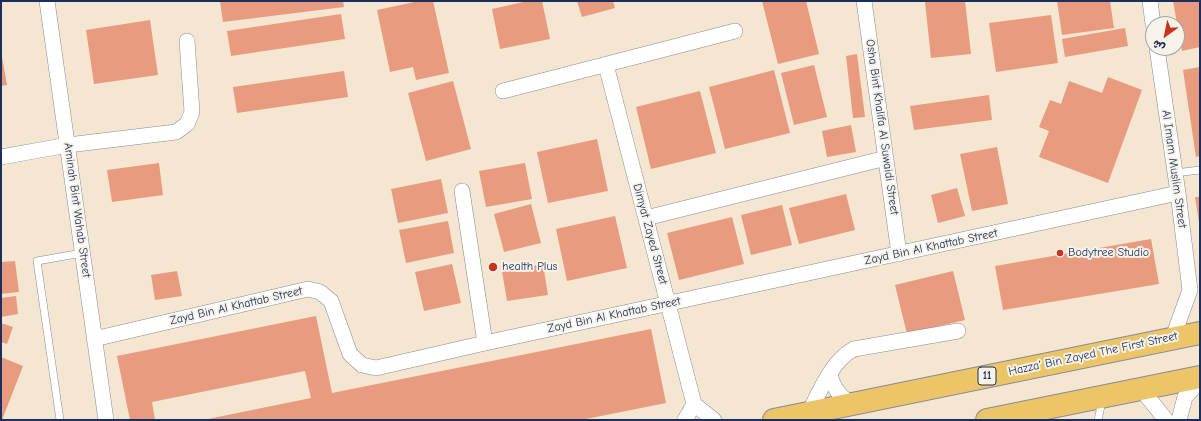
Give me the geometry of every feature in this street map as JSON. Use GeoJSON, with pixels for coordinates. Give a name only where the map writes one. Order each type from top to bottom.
{"type":"FeatureCollection","features":[{"type":"Feature","properties":{"kind":"main road","name":"Hazza' Bin Zayed The First Street"},"geometry":{"type":"LineString","coordinates":[[774,420],[1173,337],[1200,333]]}},
{"type":"Feature","properties":{"kind":"main road"},"geometry":{"type":"LineString","coordinates":[[987,420],[1142,390],[1200,377]]}},
{"type":"Feature","properties":{"kind":"street","name":"Aminah Bint Wahab Street"},"geometry":{"type":"LineString","coordinates":[[47,1],[106,420]]}},
{"type":"Feature","properties":{"kind":"street","name":"Osha Bint Khalifa Al Suwaidi Street"},"geometry":{"type":"LineString","coordinates":[[864,1],[899,254]]}},
{"type":"Feature","properties":{"kind":"street"},"geometry":{"type":"LineString","coordinates":[[1150,1],[1152,16]]}},
{"type":"Feature","properties":{"kind":"street"},"geometry":{"type":"LineString","coordinates":[[503,91],[735,31]]}},
{"type":"Feature","properties":{"kind":"street"},"geometry":{"type":"LineString","coordinates":[[1,157],[68,145],[176,132],[187,124],[192,112],[187,41]]}},
{"type":"Feature","properties":{"kind":"street","name":"Al Imam Muslim Street"},"geometry":{"type":"LineString","coordinates":[[1158,56],[1178,193],[1195,295],[1173,337]]}},
{"type":"Feature","properties":{"kind":"street","name":"Dimyat Zayed Street"},"geometry":{"type":"LineString","coordinates":[[606,65],[694,404]]}},
{"type":"Feature","properties":{"kind":"street"},"geometry":{"type":"LineString","coordinates":[[646,218],[886,158]]}},
{"type":"Feature","properties":{"kind":"street"},"geometry":{"type":"LineString","coordinates":[[462,191],[485,343]]}},
{"type":"Feature","properties":{"kind":"street","name":"Zayd Bin Al Khattab Street"},"geometry":{"type":"LineString","coordinates":[[94,339],[308,289],[320,292],[331,301],[350,354],[362,365],[376,368],[1178,193]]}},
{"type":"Feature","properties":{"kind":"street"},"geometry":{"type":"LineString","coordinates":[[809,413],[822,387],[841,358],[854,349],[958,331]]}},
{"type":"Feature","properties":{"kind":"street"},"geometry":{"type":"LineString","coordinates":[[830,375],[838,392],[844,399],[852,404]]}},
{"type":"Feature","properties":{"kind":"street"},"geometry":{"type":"LineString","coordinates":[[1179,420],[1185,397],[1200,382]]}},
{"type":"Feature","properties":{"kind":"street"},"geometry":{"type":"LineString","coordinates":[[1142,390],[1166,420]]}},
{"type":"Feature","properties":{"kind":"street"},"geometry":{"type":"LineString","coordinates":[[685,420],[694,404],[714,420]]}},
{"type":"Feature","properties":{"kind":"lane"},"geometry":{"type":"LineString","coordinates":[[1175,173],[1200,170]]}},
{"type":"Feature","properties":{"kind":"lane"},"geometry":{"type":"LineString","coordinates":[[60,420],[37,261],[82,253]]}},
{"type":"Feature","properties":{"kind":"lane"},"geometry":{"type":"LineString","coordinates":[[1098,420],[1102,398]]}},
{"type":"Feature","properties":{"kind":"building"},"geometry":{"type":"Polygon","coordinates":[[[220,1],[343,1],[344,7],[223,22],[220,1]]]}},
{"type":"Feature","properties":{"kind":"building"},"geometry":{"type":"Polygon","coordinates":[[[419,1],[433,1],[449,73],[416,80],[413,67],[390,72],[377,10],[419,1]]]}},
{"type":"Feature","properties":{"kind":"building"},"geometry":{"type":"Polygon","coordinates":[[[528,1],[542,1],[550,39],[500,49],[492,9],[528,1]]]}},
{"type":"Feature","properties":{"kind":"building"},"geometry":{"type":"Polygon","coordinates":[[[577,1],[613,1],[615,8],[582,17],[577,1]]]}},
{"type":"Feature","properties":{"kind":"building"},"geometry":{"type":"Polygon","coordinates":[[[762,1],[806,1],[819,54],[778,64],[762,1]]]}},
{"type":"Feature","properties":{"kind":"building"},"geometry":{"type":"Polygon","coordinates":[[[965,1],[971,54],[931,58],[925,2],[965,1]]]}},
{"type":"Feature","properties":{"kind":"building"},"geometry":{"type":"Polygon","coordinates":[[[1057,1],[1110,1],[1114,28],[1062,35],[1057,1]]]}},
{"type":"Feature","properties":{"kind":"building"},"geometry":{"type":"Polygon","coordinates":[[[1173,1],[1200,1],[1200,47],[1185,50],[1185,16],[1176,16],[1173,1]]]}},
{"type":"Feature","properties":{"kind":"building"},"geometry":{"type":"Polygon","coordinates":[[[341,14],[345,39],[231,56],[227,31],[341,14]]]}},
{"type":"Feature","properties":{"kind":"building"},"geometry":{"type":"Polygon","coordinates":[[[1051,15],[1058,63],[996,72],[989,23],[1051,15]]]}},
{"type":"Feature","properties":{"kind":"building"},"geometry":{"type":"Polygon","coordinates":[[[150,20],[158,75],[94,84],[86,30],[150,20]]]}},
{"type":"Feature","properties":{"kind":"building"},"geometry":{"type":"Polygon","coordinates":[[[1125,28],[1128,46],[1065,57],[1062,39],[1125,28]]]}},
{"type":"Feature","properties":{"kind":"building"},"geometry":{"type":"Polygon","coordinates":[[[1,51],[7,85],[1,86],[1,51]]]}},
{"type":"Feature","properties":{"kind":"building"},"geometry":{"type":"Polygon","coordinates":[[[857,54],[865,117],[853,118],[846,56],[857,54]]]}},
{"type":"Feature","properties":{"kind":"building"},"geometry":{"type":"Polygon","coordinates":[[[814,65],[827,117],[794,125],[781,73],[814,65]]]}},
{"type":"Feature","properties":{"kind":"building"},"geometry":{"type":"Polygon","coordinates":[[[1200,67],[1200,156],[1196,157],[1183,70],[1200,67]]]}},
{"type":"Feature","properties":{"kind":"building"},"geometry":{"type":"Polygon","coordinates":[[[774,70],[790,133],[725,149],[709,87],[774,70]]]}},
{"type":"Feature","properties":{"kind":"building"},"geometry":{"type":"Polygon","coordinates":[[[344,71],[348,97],[237,113],[233,87],[344,71]]]}},
{"type":"Feature","properties":{"kind":"building"},"geometry":{"type":"Polygon","coordinates":[[[1108,77],[1142,90],[1108,183],[1039,157],[1049,131],[1039,127],[1050,100],[1061,104],[1069,81],[1102,93],[1108,77]]]}},
{"type":"Feature","properties":{"kind":"building"},"geometry":{"type":"Polygon","coordinates":[[[453,81],[471,149],[426,161],[408,93],[453,81]]]}},
{"type":"Feature","properties":{"kind":"building"},"geometry":{"type":"Polygon","coordinates":[[[700,91],[716,153],[651,169],[636,107],[700,91]]]}},
{"type":"Feature","properties":{"kind":"building"},"geometry":{"type":"Polygon","coordinates":[[[989,95],[992,120],[914,130],[910,106],[989,95]]]}},
{"type":"Feature","properties":{"kind":"building"},"geometry":{"type":"Polygon","coordinates":[[[851,125],[856,152],[827,157],[822,131],[851,125]]]}},
{"type":"Feature","properties":{"kind":"building"},"geometry":{"type":"Polygon","coordinates":[[[597,139],[608,191],[548,203],[537,152],[597,139]]]}},
{"type":"Feature","properties":{"kind":"building"},"geometry":{"type":"Polygon","coordinates":[[[997,147],[1008,204],[972,211],[960,154],[997,147]]]}},
{"type":"Feature","properties":{"kind":"building"},"geometry":{"type":"Polygon","coordinates":[[[159,163],[163,195],[112,202],[107,170],[159,163]]]}},
{"type":"Feature","properties":{"kind":"building"},"geometry":{"type":"Polygon","coordinates":[[[525,163],[532,199],[486,207],[479,171],[525,163]]]}},
{"type":"Feature","properties":{"kind":"building"},"geometry":{"type":"Polygon","coordinates":[[[441,179],[448,213],[398,223],[391,189],[441,179]]]}},
{"type":"Feature","properties":{"kind":"building"},"geometry":{"type":"Polygon","coordinates":[[[957,188],[965,216],[938,223],[931,195],[957,188]]]}},
{"type":"Feature","properties":{"kind":"building"},"geometry":{"type":"Polygon","coordinates":[[[846,194],[855,230],[799,244],[789,208],[846,194]]]}},
{"type":"Feature","properties":{"kind":"building"},"geometry":{"type":"Polygon","coordinates":[[[1195,197],[1200,197],[1200,222],[1199,222],[1195,197]]]}},
{"type":"Feature","properties":{"kind":"building"},"geometry":{"type":"Polygon","coordinates":[[[531,204],[541,243],[504,252],[494,214],[531,204]]]}},
{"type":"Feature","properties":{"kind":"building"},"geometry":{"type":"Polygon","coordinates":[[[782,205],[792,245],[751,255],[741,215],[782,205]]]}},
{"type":"Feature","properties":{"kind":"building"},"geometry":{"type":"Polygon","coordinates":[[[615,216],[627,268],[567,281],[556,229],[615,216]]]}},
{"type":"Feature","properties":{"kind":"building"},"geometry":{"type":"Polygon","coordinates":[[[732,217],[744,264],[679,280],[667,233],[732,217]]]}},
{"type":"Feature","properties":{"kind":"building"},"geometry":{"type":"Polygon","coordinates":[[[448,221],[454,253],[406,263],[399,230],[448,221]]]}},
{"type":"Feature","properties":{"kind":"building"},"geometry":{"type":"Polygon","coordinates":[[[1151,239],[1159,284],[1003,310],[995,266],[1151,239]]]}},
{"type":"Feature","properties":{"kind":"building"},"geometry":{"type":"Polygon","coordinates":[[[15,261],[19,292],[1,294],[1,262],[15,261]]]}},
{"type":"Feature","properties":{"kind":"building"},"geometry":{"type":"Polygon","coordinates":[[[452,264],[461,303],[424,311],[415,272],[452,264]]]}},
{"type":"Feature","properties":{"kind":"building"},"geometry":{"type":"Polygon","coordinates":[[[543,264],[548,295],[507,301],[502,271],[543,264]]]}},
{"type":"Feature","properties":{"kind":"building"},"geometry":{"type":"Polygon","coordinates":[[[177,271],[182,296],[155,300],[151,275],[177,271]]]}},
{"type":"Feature","properties":{"kind":"building"},"geometry":{"type":"Polygon","coordinates":[[[953,271],[965,320],[907,334],[895,285],[953,271]]]}},
{"type":"Feature","properties":{"kind":"building"},"geometry":{"type":"Polygon","coordinates":[[[16,296],[18,314],[1,317],[1,298],[16,296]]]}},
{"type":"Feature","properties":{"kind":"building"},"geometry":{"type":"Polygon","coordinates":[[[316,316],[332,393],[651,329],[666,403],[581,420],[203,420],[311,398],[305,371],[152,402],[155,420],[130,420],[117,356],[316,316]]]}},
{"type":"Feature","properties":{"kind":"building"},"geometry":{"type":"Polygon","coordinates":[[[1,323],[13,327],[7,344],[1,342],[1,323]]]}},
{"type":"Feature","properties":{"kind":"building"},"geometry":{"type":"Polygon","coordinates":[[[1,357],[23,366],[2,420],[1,420],[1,357]]]}},
{"type":"Feature","properties":{"kind":"place","name":"Bodytree Studio"},"geometry":{"type":"Point","coordinates":[1060,253]}},
{"type":"Feature","properties":{"kind":"place","name":"health Plus"},"geometry":{"type":"Point","coordinates":[493,267]}}]}
